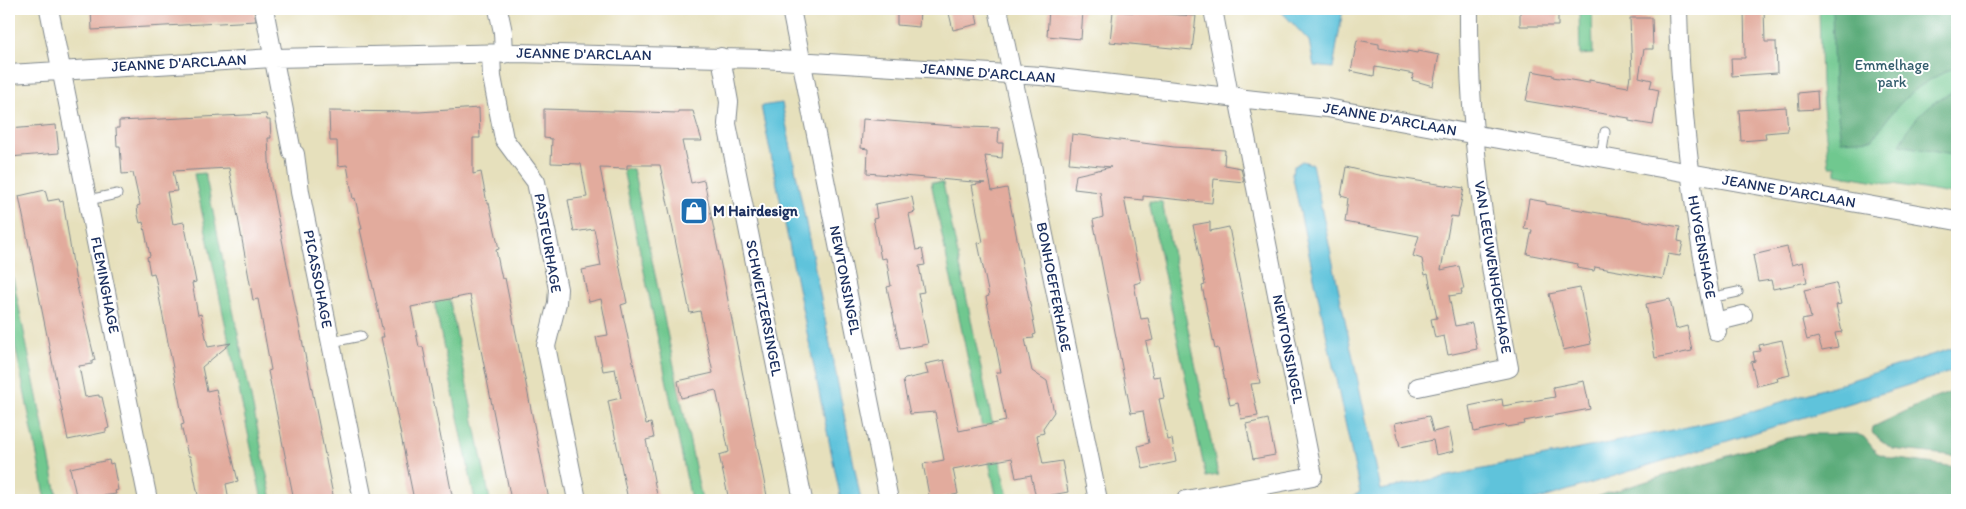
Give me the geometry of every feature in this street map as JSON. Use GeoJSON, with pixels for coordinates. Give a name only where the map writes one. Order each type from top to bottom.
{"type":"FeatureCollection","features":[{"type":"Feature","properties":{"kind":"street","name":"FLEMINGHAGE"},"geometry":{"type":"LineString","coordinates":[[49,9],[148,500]]}},
{"type":"Feature","properties":{"kind":"street","name":"PICASSOHAGE"},"geometry":{"type":"LineString","coordinates":[[264,9],[292,152],[295,154],[300,192],[363,500]]}},
{"type":"Feature","properties":{"kind":"street","name":"PASTEURHAGE"},"geometry":{"type":"LineString","coordinates":[[498,9],[503,35],[492,77],[504,139],[536,182],[558,289],[557,303],[546,346],[577,500]]}},
{"type":"Feature","properties":{"kind":"street","name":"NEWTONSINGEL"},"geometry":{"type":"LineString","coordinates":[[792,9],[800,60],[889,500]]}},
{"type":"Feature","properties":{"kind":"street","name":"BONHOEFFERHAGE"},"geometry":{"type":"LineString","coordinates":[[998,9],[1098,500]]}},
{"type":"Feature","properties":{"kind":"street"},"geometry":{"type":"LineString","coordinates":[[1213,9],[1234,96]]}},
{"type":"Feature","properties":{"kind":"street"},"geometry":{"type":"LineString","coordinates":[[1469,9],[1474,134]]}},
{"type":"Feature","properties":{"kind":"street","name":"HUYGENSHAGE"},"geometry":{"type":"LineString","coordinates":[[1678,9],[1679,54],[1690,173],[1712,314]]}},
{"type":"Feature","properties":{"kind":"street","name":"JEANNE D'ARCLAAN"},"geometry":{"type":"LineString","coordinates":[[9,74],[273,58],[497,54],[800,60],[1012,74],[1234,96],[1327,108],[1957,221]]}},
{"type":"Feature","properties":{"kind":"street","name":"SCHWEITZERSINGEL"},"geometry":{"type":"LineString","coordinates":[[721,57],[729,102],[727,124],[803,500]]}},
{"type":"Feature","properties":{"kind":"street","name":"NEWTONSINGEL"},"geometry":{"type":"LineString","coordinates":[[1186,500],[1313,476],[1234,96]]}},
{"type":"Feature","properties":{"kind":"street","name":"VAN LEEUWENHOEKHAGE"},"geometry":{"type":"LineString","coordinates":[[1418,387],[1509,368],[1489,259],[1474,134]]}},
{"type":"Feature","properties":{"kind":"street"},"geometry":{"type":"LineString","coordinates":[[1712,314],[1739,320]]}},
{"type":"Feature","properties":{"kind":"lane"},"geometry":{"type":"LineString","coordinates":[[1601,157],[1605,132]]}},
{"type":"Feature","properties":{"kind":"lane"},"geometry":{"type":"LineString","coordinates":[[88,200],[117,194]]}},
{"type":"Feature","properties":{"kind":"lane"},"geometry":{"type":"LineString","coordinates":[[1712,314],[1738,292]]}},
{"type":"Feature","properties":{"kind":"lane"},"geometry":{"type":"LineString","coordinates":[[331,342],[361,336]]}},
{"type":"Feature","properties":{"kind":"green space"},"geometry":{"type":"Polygon","coordinates":[[[1579,9],[1592,9],[1593,54],[1580,55],[1579,9]]]}},
{"type":"Feature","properties":{"kind":"green space","name":"Emmelhage park"},"geometry":{"type":"Polygon","coordinates":[[[1819,9],[1957,9],[1957,195],[1836,174],[1836,166],[1829,166],[1821,86],[1819,9]]]}},
{"type":"Feature","properties":{"kind":"green space"},"geometry":{"type":"Polygon","coordinates":[[[1832,9],[1957,9],[1957,67],[1919,87],[1890,115],[1873,139],[1841,141],[1834,84],[1832,9]]]}},
{"type":"Feature","properties":{"kind":"green space"},"geometry":{"type":"Polygon","coordinates":[[[1957,90],[1957,156],[1900,145],[1916,119],[1930,105],[1957,90]]]}},
{"type":"Feature","properties":{"kind":"green space"},"geometry":{"type":"Polygon","coordinates":[[[623,169],[633,169],[702,500],[691,500],[623,169]]]}},
{"type":"Feature","properties":{"kind":"green space"},"geometry":{"type":"Polygon","coordinates":[[[205,173],[272,500],[262,500],[194,174],[205,173]]]}},
{"type":"Feature","properties":{"kind":"green space"},"geometry":{"type":"Polygon","coordinates":[[[408,173],[424,173],[490,500],[475,500],[408,173]]]}},
{"type":"Feature","properties":{"kind":"green space"},"geometry":{"type":"Polygon","coordinates":[[[931,182],[943,183],[1008,500],[997,500],[931,182]]]}},
{"type":"Feature","properties":{"kind":"green space"},"geometry":{"type":"Polygon","coordinates":[[[1149,201],[1162,202],[1218,475],[1206,477],[1149,201]]]}},
{"type":"Feature","properties":{"kind":"green space"},"geometry":{"type":"Polygon","coordinates":[[[9,258],[58,500],[46,500],[9,315],[9,258]]]}},
{"type":"Feature","properties":{"kind":"green space"},"geometry":{"type":"Polygon","coordinates":[[[1957,390],[1957,456],[1892,449],[1872,433],[1873,427],[1927,401],[1957,390]]]}},
{"type":"Feature","properties":{"kind":"green space"},"geometry":{"type":"Polygon","coordinates":[[[1809,434],[1857,434],[1864,437],[1877,453],[1891,458],[1957,467],[1957,481],[1950,500],[1586,500],[1783,439],[1809,434]]]}},
{"type":"Feature","properties":{"kind":"water"},"geometry":{"type":"Polygon","coordinates":[[[1279,9],[1343,9],[1333,68],[1314,66],[1309,41],[1279,9]]]}},
{"type":"Feature","properties":{"kind":"water"},"geometry":{"type":"Polygon","coordinates":[[[782,103],[861,500],[841,500],[761,106],[782,103]]]}},
{"type":"Feature","properties":{"kind":"water"},"geometry":{"type":"Polygon","coordinates":[[[1302,161],[1312,164],[1381,490],[1730,418],[1957,347],[1957,370],[1537,500],[1348,500],[1360,492],[1292,174],[1293,167],[1302,161]]]}},
{"type":"Feature","properties":{"kind":"building"},"geometry":{"type":"Polygon","coordinates":[[[91,9],[254,9],[256,21],[92,30],[91,9]]]}},
{"type":"Feature","properties":{"kind":"building"},"geometry":{"type":"Polygon","coordinates":[[[897,9],[920,9],[919,27],[897,25],[897,9]]]}},
{"type":"Feature","properties":{"kind":"building"},"geometry":{"type":"Polygon","coordinates":[[[948,9],[975,9],[978,24],[953,30],[948,9]]]}},
{"type":"Feature","properties":{"kind":"building"},"geometry":{"type":"Polygon","coordinates":[[[1049,9],[1083,11],[1081,39],[1047,36],[1049,9]]]}},
{"type":"Feature","properties":{"kind":"building"},"geometry":{"type":"Polygon","coordinates":[[[1520,9],[1558,9],[1558,26],[1520,26],[1520,9]]]}},
{"type":"Feature","properties":{"kind":"building"},"geometry":{"type":"Polygon","coordinates":[[[1744,9],[1764,9],[1765,42],[1776,42],[1777,73],[1732,76],[1731,58],[1745,58],[1744,9]]]}},
{"type":"Feature","properties":{"kind":"building"},"geometry":{"type":"Polygon","coordinates":[[[1113,11],[1196,16],[1192,50],[1110,42],[1113,11]]]}},
{"type":"Feature","properties":{"kind":"building"},"geometry":{"type":"Polygon","coordinates":[[[1630,18],[1652,18],[1653,49],[1644,49],[1639,77],[1652,80],[1650,88],[1659,90],[1653,125],[1629,121],[1629,118],[1526,101],[1532,71],[1553,75],[1553,77],[1589,83],[1589,80],[1628,87],[1630,76],[1632,76],[1630,18]]]}},
{"type":"Feature","properties":{"kind":"building"},"geometry":{"type":"Polygon","coordinates":[[[1357,40],[1379,44],[1379,48],[1407,53],[1407,51],[1417,53],[1418,51],[1439,55],[1433,86],[1412,80],[1414,74],[1375,67],[1374,76],[1351,71],[1357,40]]]}},
{"type":"Feature","properties":{"kind":"building"},"geometry":{"type":"Polygon","coordinates":[[[1817,91],[1818,109],[1799,110],[1798,93],[1817,91]]]}},
{"type":"Feature","properties":{"kind":"building"},"geometry":{"type":"Polygon","coordinates":[[[1786,107],[1788,131],[1765,133],[1766,139],[1741,141],[1739,110],[1786,107]]]}},
{"type":"Feature","properties":{"kind":"building"},"geometry":{"type":"Polygon","coordinates":[[[479,108],[480,138],[473,138],[473,174],[481,172],[487,203],[489,203],[499,249],[496,250],[502,279],[505,278],[549,500],[511,500],[470,295],[411,307],[419,347],[423,347],[453,500],[414,500],[381,337],[384,337],[355,198],[353,199],[347,165],[338,166],[337,141],[330,141],[329,111],[419,112],[479,108]]]}},
{"type":"Feature","properties":{"kind":"building"},"geometry":{"type":"Polygon","coordinates":[[[544,109],[678,113],[678,111],[693,111],[702,141],[682,141],[691,183],[704,180],[767,496],[729,500],[719,455],[729,452],[716,390],[681,398],[678,381],[713,373],[700,311],[690,313],[660,165],[627,165],[627,169],[600,168],[627,303],[621,305],[646,424],[651,423],[654,438],[646,440],[658,500],[628,500],[608,401],[621,398],[615,369],[603,371],[596,337],[608,335],[601,299],[589,302],[582,270],[601,266],[596,238],[594,229],[574,232],[568,200],[587,197],[581,164],[551,163],[552,139],[544,138],[544,109]]]}},
{"type":"Feature","properties":{"kind":"building"},"geometry":{"type":"Polygon","coordinates":[[[266,114],[267,120],[270,120],[271,138],[268,138],[270,179],[334,500],[294,500],[268,371],[271,370],[258,299],[253,300],[229,168],[173,171],[177,191],[167,192],[173,224],[184,222],[196,282],[192,283],[198,315],[201,314],[208,347],[231,343],[202,367],[207,391],[216,389],[238,481],[226,484],[229,500],[199,500],[190,456],[188,456],[181,425],[184,424],[156,281],[154,273],[150,274],[147,257],[150,256],[143,222],[140,223],[138,215],[137,206],[140,205],[133,173],[122,174],[120,146],[117,146],[116,128],[119,128],[119,121],[266,114]]]}},
{"type":"Feature","properties":{"kind":"building"},"geometry":{"type":"Polygon","coordinates":[[[863,119],[999,128],[998,143],[1003,143],[1002,158],[985,156],[992,191],[1007,188],[1036,334],[1033,335],[1034,338],[1025,339],[1032,371],[1047,381],[1054,412],[1043,428],[1044,433],[1037,435],[1043,464],[1062,461],[1068,492],[1036,498],[1031,475],[1016,478],[1012,458],[953,469],[958,494],[930,500],[923,464],[944,460],[935,412],[910,414],[903,381],[928,374],[925,364],[944,360],[959,431],[1006,421],[996,372],[1001,372],[986,297],[989,296],[978,243],[983,242],[972,185],[985,183],[867,173],[868,149],[861,148],[863,119]]]}},
{"type":"Feature","properties":{"kind":"building"},"geometry":{"type":"Polygon","coordinates":[[[56,125],[59,153],[9,157],[9,129],[56,125]]]}},
{"type":"Feature","properties":{"kind":"building"},"geometry":{"type":"Polygon","coordinates":[[[1072,134],[1174,147],[1225,150],[1224,165],[1241,168],[1244,182],[1214,179],[1212,203],[1143,196],[1143,200],[1124,198],[1141,282],[1134,284],[1138,305],[1141,319],[1148,318],[1153,340],[1146,342],[1153,377],[1160,376],[1164,398],[1159,399],[1168,440],[1172,439],[1176,462],[1143,469],[1138,446],[1149,443],[1143,411],[1131,413],[1093,220],[1103,217],[1100,192],[1074,189],[1076,175],[1111,167],[1069,163],[1072,134]]]}},
{"type":"Feature","properties":{"kind":"building"},"geometry":{"type":"Polygon","coordinates":[[[1346,167],[1379,175],[1464,188],[1458,217],[1451,216],[1441,270],[1459,266],[1464,289],[1461,289],[1462,294],[1449,296],[1455,326],[1472,323],[1477,349],[1448,355],[1444,336],[1435,338],[1431,319],[1437,318],[1428,274],[1425,275],[1422,259],[1413,256],[1419,236],[1345,222],[1348,198],[1341,196],[1346,167]]]}},
{"type":"Feature","properties":{"kind":"building"},"geometry":{"type":"Polygon","coordinates":[[[45,190],[48,201],[59,199],[60,202],[63,201],[76,282],[95,360],[92,361],[92,364],[79,366],[85,397],[99,395],[99,397],[102,397],[109,428],[106,429],[106,432],[68,440],[19,196],[45,190]]]}},
{"type":"Feature","properties":{"kind":"building"},"geometry":{"type":"Polygon","coordinates":[[[912,197],[915,212],[909,214],[916,250],[922,249],[925,265],[919,266],[924,292],[918,293],[928,344],[900,349],[887,287],[891,286],[886,258],[881,259],[873,219],[877,218],[875,204],[912,197]]]}},
{"type":"Feature","properties":{"kind":"building"},"geometry":{"type":"Polygon","coordinates":[[[1529,199],[1546,202],[1546,204],[1680,227],[1678,241],[1683,242],[1680,256],[1668,254],[1663,279],[1595,267],[1594,271],[1577,268],[1578,264],[1527,254],[1532,230],[1524,229],[1529,199]]]}},
{"type":"Feature","properties":{"kind":"building"},"geometry":{"type":"Polygon","coordinates":[[[1210,222],[1210,231],[1229,227],[1260,383],[1251,384],[1258,416],[1241,419],[1238,403],[1230,405],[1218,348],[1215,349],[1202,286],[1205,285],[1193,225],[1210,222]]]}},
{"type":"Feature","properties":{"kind":"building"},"geometry":{"type":"Polygon","coordinates":[[[1787,247],[1792,265],[1803,262],[1807,282],[1773,289],[1771,280],[1758,282],[1753,255],[1787,247]]]}},
{"type":"Feature","properties":{"kind":"building"},"geometry":{"type":"Polygon","coordinates":[[[1836,283],[1841,304],[1836,305],[1842,332],[1835,333],[1838,347],[1822,350],[1818,337],[1807,340],[1802,320],[1811,318],[1804,290],[1836,283]]]}},
{"type":"Feature","properties":{"kind":"building"},"geometry":{"type":"Polygon","coordinates":[[[1580,288],[1591,344],[1563,350],[1549,294],[1580,288]]]}},
{"type":"Feature","properties":{"kind":"building"},"geometry":{"type":"Polygon","coordinates":[[[1670,299],[1676,329],[1687,326],[1692,351],[1655,358],[1646,304],[1670,299]]]}},
{"type":"Feature","properties":{"kind":"building"},"geometry":{"type":"Polygon","coordinates":[[[1782,340],[1790,375],[1777,378],[1778,381],[1757,386],[1751,362],[1755,361],[1753,352],[1760,351],[1759,345],[1782,340]]]}},
{"type":"Feature","properties":{"kind":"building"},"geometry":{"type":"Polygon","coordinates":[[[1584,381],[1590,409],[1524,421],[1525,424],[1507,427],[1506,425],[1474,432],[1469,406],[1502,399],[1503,406],[1555,397],[1553,387],[1584,381]]]}},
{"type":"Feature","properties":{"kind":"building"},"geometry":{"type":"Polygon","coordinates":[[[1429,416],[1433,432],[1449,428],[1454,451],[1436,455],[1433,440],[1400,447],[1395,423],[1429,416]]]}},
{"type":"Feature","properties":{"kind":"building"},"geometry":{"type":"Polygon","coordinates":[[[1268,419],[1275,455],[1253,459],[1246,424],[1268,419]]]}},
{"type":"Feature","properties":{"kind":"building"},"geometry":{"type":"Polygon","coordinates":[[[109,460],[110,464],[113,463],[118,490],[115,491],[116,494],[77,500],[70,468],[109,460]]]}},
{"type":"Feature","properties":{"kind":"place","name":"M Hairdesign"},"geometry":{"type":"Point","coordinates":[694,211]}}]}
